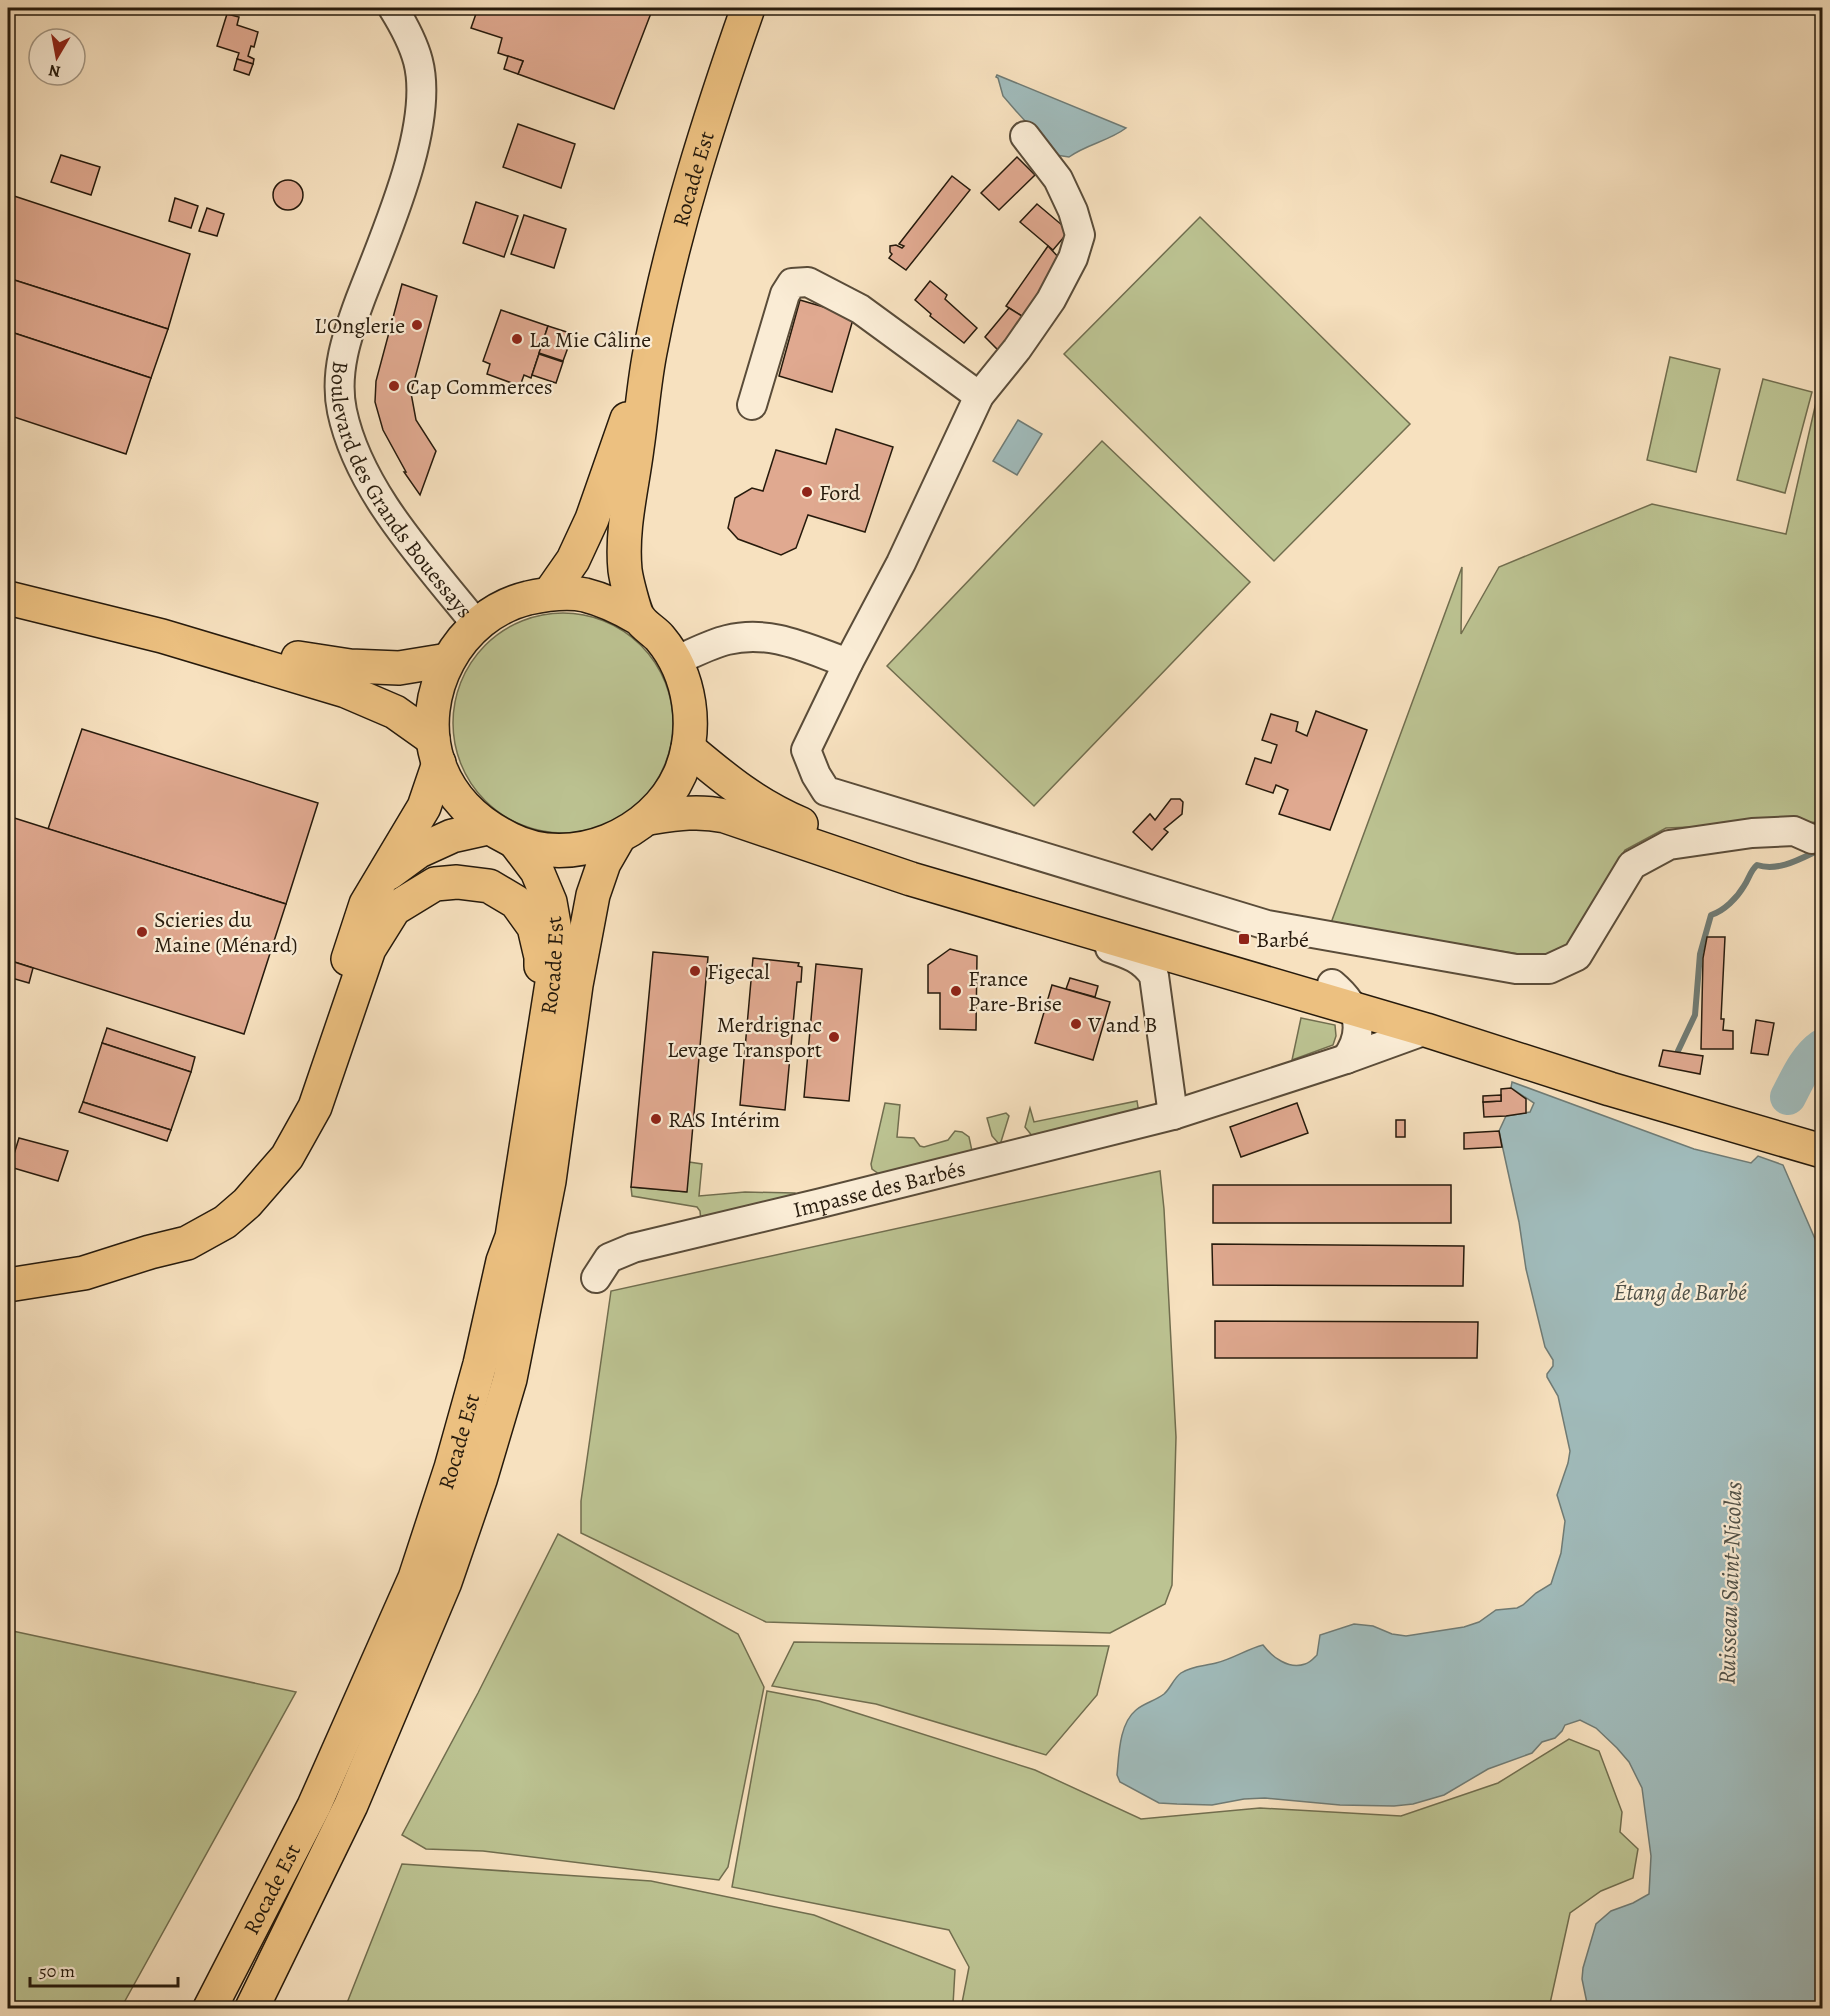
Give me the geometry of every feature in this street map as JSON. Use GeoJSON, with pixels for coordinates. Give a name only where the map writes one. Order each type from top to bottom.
{"type":"FeatureCollection","features":[{"type":"Feature","properties":{"kind":"main road","name":"Rocade Est"},"geometry":{"type":"LineString","coordinates":[[650,352],[682,214],[723,77],[748,8]]}},
{"type":"Feature","properties":{"kind":"main road"},"geometry":{"type":"LineString","coordinates":[[550,593],[573,560],[592,519],[650,352]]}},
{"type":"Feature","properties":{"kind":"main road"},"geometry":{"type":"LineString","coordinates":[[638,618],[625,572],[626,527],[650,352]]}},
{"type":"Feature","properties":{"kind":"main road"},"geometry":{"type":"LineString","coordinates":[[150,1252],[202,1226],[261,1169],[286,1132],[306,1090],[366,904],[382,877],[424,807],[436,751],[434,698],[448,660],[460,641],[476,624],[511,603],[550,593],[581,594],[611,603],[638,618],[659,637],[675,661],[686,688],[691,718],[688,748],[680,774],[666,798],[648,818],[618,837],[585,848],[550,850],[502,835],[452,836],[419,851],[382,877]]}},
{"type":"Feature","properties":{"kind":"main road"},"geometry":{"type":"LineString","coordinates":[[8,598],[162,636],[346,691],[395,712],[436,751]]}},
{"type":"Feature","properties":{"kind":"main road"},"geometry":{"type":"LineString","coordinates":[[162,636],[350,666],[399,668],[448,660]]}},
{"type":"Feature","properties":{"kind":"main road"},"geometry":{"type":"LineString","coordinates":[[688,748],[736,789],[776,813],[828,836],[1037,899],[1342,996],[1426,1030],[1610,1089],[1822,1151]]}},
{"type":"Feature","properties":{"kind":"main road","name":"Rocade Est"},"geometry":{"type":"LineString","coordinates":[[210,2008],[314,1806],[415,1578],[451,1468],[480,1364],[503,1262],[512,1237],[552,983],[555,930],[550,903],[537,871],[502,835],[467,810],[456,795],[436,751]]}},
{"type":"Feature","properties":{"kind":"main road"},"geometry":{"type":"LineString","coordinates":[[648,818],[684,812],[704,812],[725,816],[823,851],[956,891],[1342,996],[1822,1132]]}},
{"type":"Feature","properties":{"kind":"main road","name":"Rocade Est"},"geometry":{"type":"LineString","coordinates":[[252,2008],[351,1805],[445,1582],[480,1480],[510,1379],[549,1181],[576,985],[593,895],[603,863],[618,837]]}},
{"type":"Feature","properties":{"kind":"main road"},"geometry":{"type":"LineString","coordinates":[[8,1285],[84,1274],[150,1252],[187,1243],[225,1221],[247,1203],[287,1157],[315,1107],[369,949],[393,909],[435,884],[457,882],[489,886],[516,902],[534,927],[541,957],[541,996],[502,1236],[503,1262]]}},
{"type":"Feature","properties":{"kind":"street","name":"Boulevard des Grands Bouessays"},"geometry":{"type":"LineString","coordinates":[[393,8],[406,29],[419,62],[421,97],[419,126],[396,205],[347,336],[340,373],[342,410],[355,453],[373,489],[476,624]]}},
{"type":"Feature","properties":{"kind":"street"},"geometry":{"type":"LineString","coordinates":[[1025,136],[1058,179],[1073,211],[1080,235],[1073,258],[1051,300],[1017,349],[979,396],[901,563],[848,663],[806,750],[816,775],[826,790],[1267,925],[1516,969],[1549,969],[1577,956],[1632,865],[1669,845],[1752,833],[1794,831],[1812,839]]}},
{"type":"Feature","properties":{"kind":"street"},"geometry":{"type":"LineString","coordinates":[[752,405],[785,294],[792,283],[808,282],[860,309],[979,396]]}},
{"type":"Feature","properties":{"kind":"street"},"geometry":{"type":"LineString","coordinates":[[675,661],[726,640],[749,637],[777,638],[848,663]]}},
{"type":"Feature","properties":{"kind":"street"},"geometry":{"type":"LineString","coordinates":[[956,891],[1059,931],[1135,956],[1150,970],[1154,976],[1173,1115]]}},
{"type":"Feature","properties":{"kind":"street"},"geometry":{"type":"LineString","coordinates":[[1342,996],[1357,1019],[1358,1034],[1353,1049],[1346,1059]]}},
{"type":"Feature","properties":{"kind":"street","name":"Impasse des Barbés"},"geometry":{"type":"LineString","coordinates":[[596,1278],[609,1258],[633,1248],[1173,1115],[1346,1059],[1426,1030]]}},
{"type":"Feature","properties":{"kind":"green space"},"geometry":{"type":"Polygon","coordinates":[[[1200,217],[1410,424],[1274,561],[1064,354],[1200,217]]]}},
{"type":"Feature","properties":{"kind":"green space"},"geometry":{"type":"Polygon","coordinates":[[[1670,357],[1720,369],[1696,472],[1647,460],[1670,357]]]}},
{"type":"Feature","properties":{"kind":"green space"},"geometry":{"type":"Polygon","coordinates":[[[1822,376],[1822,822],[1666,828],[1625,850],[1562,953],[1549,959],[1331,923],[1462,567],[1461,634],[1499,567],[1652,504],[1786,534],[1822,376]]]}},
{"type":"Feature","properties":{"kind":"green space"},"geometry":{"type":"Polygon","coordinates":[[[1763,379],[1812,392],[1785,493],[1737,480],[1763,379]]]}},
{"type":"Feature","properties":{"kind":"green space"},"geometry":{"type":"Polygon","coordinates":[[[1102,441],[1250,582],[1034,806],[887,666],[1102,441]]]}},
{"type":"Feature","properties":{"kind":"green space"},"geometry":{"type":"Polygon","coordinates":[[[563,613],[595,618],[615,626],[632,638],[648,654],[660,671],[668,691],[673,723],[668,755],[660,775],[648,792],[632,808],[615,820],[595,828],[563,833],[531,828],[511,820],[494,808],[478,792],[466,775],[458,755],[453,723],[458,691],[466,671],[478,654],[494,638],[511,626],[531,618],[563,613]]]}},
{"type":"Feature","properties":{"kind":"green space"},"geometry":{"type":"Polygon","coordinates":[[[1301,1018],[1335,1025],[1336,1036],[1333,1045],[1292,1060],[1301,1018]]]}},
{"type":"Feature","properties":{"kind":"green space"},"geometry":{"type":"Polygon","coordinates":[[[1137,1101],[1139,1113],[1033,1137],[1025,1127],[1030,1108],[1034,1122],[1137,1101]]]}},
{"type":"Feature","properties":{"kind":"green space"},"geometry":{"type":"Polygon","coordinates":[[[885,1103],[900,1105],[897,1137],[914,1138],[920,1146],[924,1147],[948,1140],[955,1131],[962,1132],[969,1137],[972,1151],[879,1174],[872,1169],[871,1164],[885,1103]]]}},
{"type":"Feature","properties":{"kind":"green space"},"geometry":{"type":"Polygon","coordinates":[[[1006,1113],[1009,1116],[1000,1145],[992,1136],[987,1118],[1006,1113]]]}},
{"type":"Feature","properties":{"kind":"green space"},"geometry":{"type":"Polygon","coordinates":[[[689,1162],[702,1164],[699,1196],[745,1192],[795,1193],[797,1196],[701,1221],[697,1207],[632,1196],[631,1187],[686,1192],[689,1162]]]}},
{"type":"Feature","properties":{"kind":"green space"},"geometry":{"type":"Polygon","coordinates":[[[1160,1171],[1176,1437],[1172,1585],[1165,1604],[1110,1633],[766,1622],[581,1533],[581,1501],[611,1291],[1160,1171]]]}},
{"type":"Feature","properties":{"kind":"green space"},"geometry":{"type":"Polygon","coordinates":[[[558,1534],[738,1634],[764,1687],[728,1867],[719,1880],[483,1851],[426,1849],[402,1835],[478,1693],[558,1534]]]}},
{"type":"Feature","properties":{"kind":"green space"},"geometry":{"type":"Polygon","coordinates":[[[8,1630],[296,1692],[121,2008],[21,2008],[8,2003],[8,1630]]]}},
{"type":"Feature","properties":{"kind":"green space"},"geometry":{"type":"Polygon","coordinates":[[[794,1642],[1109,1646],[1097,1695],[1046,1755],[876,1704],[772,1686],[794,1642]]]}},
{"type":"Feature","properties":{"kind":"green space"},"geometry":{"type":"Polygon","coordinates":[[[767,1691],[819,1701],[1035,1770],[1141,1819],[1260,1808],[1401,1816],[1498,1783],[1569,1739],[1599,1751],[1622,1812],[1620,1832],[1638,1849],[1633,1878],[1601,1891],[1570,1913],[1549,2008],[961,2008],[969,1967],[949,1930],[732,1887],[767,1691]]]}},
{"type":"Feature","properties":{"kind":"green space"},"geometry":{"type":"Polygon","coordinates":[[[402,1864],[651,1881],[814,1915],[955,1970],[953,2005],[952,2008],[345,2008],[402,1864]]]}},
{"type":"Feature","properties":{"kind":"water"},"geometry":{"type":"Polygon","coordinates":[[[997,75],[1126,128],[1069,157],[1056,155],[1003,96],[997,75]]]}},
{"type":"Feature","properties":{"kind":"water"},"geometry":{"type":"Polygon","coordinates":[[[1018,420],[1042,434],[1017,475],[993,461],[1018,420]]]}},
{"type":"Feature","properties":{"kind":"water","name":"Étang de Barbé"},"geometry":{"type":"Polygon","coordinates":[[[1512,1082],[1694,1149],[1751,1163],[1758,1156],[1783,1165],[1822,1255],[1822,2008],[1588,2008],[1582,1979],[1583,1968],[1596,1924],[1611,1911],[1649,1894],[1651,1856],[1642,1788],[1629,1762],[1596,1728],[1580,1720],[1565,1725],[1555,1738],[1542,1742],[1532,1753],[1488,1769],[1444,1795],[1413,1804],[1340,1805],[1265,1798],[1212,1805],[1159,1803],[1120,1782],[1117,1775],[1119,1749],[1123,1731],[1130,1716],[1139,1708],[1164,1694],[1178,1675],[1185,1671],[1222,1661],[1263,1645],[1271,1654],[1287,1664],[1305,1664],[1317,1655],[1320,1635],[1354,1624],[1373,1626],[1392,1634],[1406,1636],[1464,1627],[1479,1622],[1496,1610],[1517,1608],[1551,1584],[1561,1553],[1565,1521],[1557,1495],[1570,1451],[1558,1396],[1547,1377],[1553,1366],[1553,1360],[1545,1347],[1526,1269],[1519,1222],[1499,1131],[1506,1116],[1530,1112],[1534,1103],[1511,1088],[1512,1082]]]}},
{"type":"Feature","properties":{"kind":"building"},"geometry":{"type":"Polygon","coordinates":[[[478,8],[653,8],[614,109],[518,74],[523,61],[498,53],[502,38],[471,28],[478,8]]]}},
{"type":"Feature","properties":{"kind":"building"},"geometry":{"type":"Polygon","coordinates":[[[227,14],[239,17],[237,25],[258,32],[254,47],[251,46],[248,56],[254,59],[253,64],[237,59],[239,53],[217,46],[227,14]]]}},
{"type":"Feature","properties":{"kind":"building"},"geometry":{"type":"Polygon","coordinates":[[[508,56],[523,61],[518,74],[504,69],[508,56]]]}},
{"type":"Feature","properties":{"kind":"building"},"geometry":{"type":"Polygon","coordinates":[[[237,59],[253,64],[249,75],[234,70],[237,59]]]}},
{"type":"Feature","properties":{"kind":"building"},"geometry":{"type":"Polygon","coordinates":[[[518,124],[575,144],[561,188],[503,167],[518,124]]]}},
{"type":"Feature","properties":{"kind":"building"},"geometry":{"type":"Polygon","coordinates":[[[61,155],[100,167],[91,195],[51,182],[61,155]]]}},
{"type":"Feature","properties":{"kind":"building"},"geometry":{"type":"Polygon","coordinates":[[[1017,157],[1035,175],[999,210],[981,193],[1017,157]]]}},
{"type":"Feature","properties":{"kind":"building"},"geometry":{"type":"Polygon","coordinates":[[[952,176],[970,190],[906,270],[889,258],[892,254],[890,246],[896,245],[902,248],[904,246],[899,244],[952,176]]]}},
{"type":"Feature","properties":{"kind":"building"},"geometry":{"type":"Polygon","coordinates":[[[288,180],[299,184],[303,195],[299,206],[288,210],[277,206],[273,195],[277,184],[288,180]]]}},
{"type":"Feature","properties":{"kind":"building"},"geometry":{"type":"Polygon","coordinates":[[[8,194],[190,254],[168,329],[8,278],[8,194]]]}},
{"type":"Feature","properties":{"kind":"building"},"geometry":{"type":"Polygon","coordinates":[[[175,198],[198,206],[191,228],[169,221],[175,198]]]}},
{"type":"Feature","properties":{"kind":"building"},"geometry":{"type":"Polygon","coordinates":[[[476,202],[518,216],[504,257],[463,243],[476,202]]]}},
{"type":"Feature","properties":{"kind":"building"},"geometry":{"type":"Polygon","coordinates":[[[1037,204],[1069,231],[1053,250],[1020,222],[1037,204]]]}},
{"type":"Feature","properties":{"kind":"building"},"geometry":{"type":"Polygon","coordinates":[[[207,208],[224,214],[217,236],[199,231],[207,208]]]}},
{"type":"Feature","properties":{"kind":"building"},"geometry":{"type":"Polygon","coordinates":[[[524,215],[566,229],[554,268],[511,254],[524,215]]]}},
{"type":"Feature","properties":{"kind":"building"},"geometry":{"type":"Polygon","coordinates":[[[1048,246],[1061,260],[1025,318],[1006,306],[1048,246]]]}},
{"type":"Feature","properties":{"kind":"building"},"geometry":{"type":"Polygon","coordinates":[[[8,278],[168,329],[151,378],[8,331],[8,278]]]}},
{"type":"Feature","properties":{"kind":"building"},"geometry":{"type":"Polygon","coordinates":[[[930,281],[947,295],[945,299],[977,328],[964,343],[930,316],[931,314],[915,300],[930,281]]]}},
{"type":"Feature","properties":{"kind":"building","name":"Cap Commerces"},"geometry":{"type":"Polygon","coordinates":[[[402,284],[437,296],[411,393],[416,420],[436,451],[420,495],[404,472],[406,472],[383,430],[375,402],[376,381],[402,284]]]}},
{"type":"Feature","properties":{"kind":"building"},"geometry":{"type":"Polygon","coordinates":[[[800,300],[854,316],[832,392],[779,376],[800,300]]]}},
{"type":"Feature","properties":{"kind":"building"},"geometry":{"type":"Polygon","coordinates":[[[1009,308],[1025,318],[999,351],[985,337],[1009,308]]]}},
{"type":"Feature","properties":{"kind":"building","name":"La Mie Câline"},"geometry":{"type":"Polygon","coordinates":[[[501,310],[548,326],[531,378],[524,375],[520,386],[487,374],[490,364],[483,361],[501,310]]]}},
{"type":"Feature","properties":{"kind":"building"},"geometry":{"type":"Polygon","coordinates":[[[548,326],[573,334],[563,361],[539,353],[548,326]]]}},
{"type":"Feature","properties":{"kind":"building"},"geometry":{"type":"Polygon","coordinates":[[[8,331],[151,378],[126,454],[8,415],[8,331]]]}},
{"type":"Feature","properties":{"kind":"building"},"geometry":{"type":"Polygon","coordinates":[[[539,354],[563,362],[556,383],[532,375],[539,354]]]}},
{"type":"Feature","properties":{"kind":"building"},"geometry":{"type":"Polygon","coordinates":[[[836,429],[893,447],[865,532],[808,515],[796,548],[781,555],[738,539],[728,528],[735,498],[752,488],[763,491],[776,450],[826,464],[836,429]]]}},
{"type":"Feature","properties":{"kind":"building"},"geometry":{"type":"Polygon","coordinates":[[[1316,711],[1367,730],[1330,830],[1279,814],[1288,790],[1276,785],[1273,793],[1246,784],[1255,758],[1271,763],[1277,745],[1262,740],[1271,714],[1298,722],[1296,731],[1307,736],[1316,711]]]}},
{"type":"Feature","properties":{"kind":"building"},"geometry":{"type":"Polygon","coordinates":[[[82,729],[318,803],[286,904],[48,829],[82,729]]]}},
{"type":"Feature","properties":{"kind":"building"},"geometry":{"type":"Polygon","coordinates":[[[1171,799],[1180,799],[1183,802],[1182,814],[1164,829],[1168,832],[1152,850],[1133,832],[1150,814],[1155,820],[1171,799]]]}},
{"type":"Feature","properties":{"kind":"building","name":"Scieries du Maine (Ménard)"},"geometry":{"type":"Polygon","coordinates":[[[8,816],[286,904],[244,1034],[8,960],[8,816]]]}},
{"type":"Feature","properties":{"kind":"building"},"geometry":{"type":"Polygon","coordinates":[[[1707,937],[1725,937],[1721,1019],[1724,1019],[1723,1030],[1733,1031],[1733,1049],[1701,1049],[1703,958],[1707,937]]]}},
{"type":"Feature","properties":{"kind":"building"},"geometry":{"type":"Polygon","coordinates":[[[950,949],[977,956],[976,1030],[940,1029],[940,993],[928,993],[928,965],[950,949]]]}},
{"type":"Feature","properties":{"kind":"building"},"geometry":{"type":"Polygon","coordinates":[[[653,952],[708,957],[687,1192],[631,1187],[653,952]]]}},
{"type":"Feature","properties":{"kind":"building"},"geometry":{"type":"Polygon","coordinates":[[[753,958],[799,963],[798,966],[802,967],[801,982],[797,982],[785,1110],[740,1105],[753,958]]]}},
{"type":"Feature","properties":{"kind":"building"},"geometry":{"type":"Polygon","coordinates":[[[8,960],[33,968],[29,983],[8,977],[8,960]]]}},
{"type":"Feature","properties":{"kind":"building"},"geometry":{"type":"Polygon","coordinates":[[[816,964],[862,969],[849,1101],[804,1097],[816,964]]]}},
{"type":"Feature","properties":{"kind":"building"},"geometry":{"type":"Polygon","coordinates":[[[1070,978],[1098,986],[1095,997],[1066,989],[1070,978]]]}},
{"type":"Feature","properties":{"kind":"building"},"geometry":{"type":"Polygon","coordinates":[[[1052,985],[1110,1002],[1093,1060],[1035,1043],[1052,985]]]}},
{"type":"Feature","properties":{"kind":"building"},"geometry":{"type":"Polygon","coordinates":[[[1756,1020],[1774,1023],[1768,1055],[1751,1053],[1756,1020]]]}},
{"type":"Feature","properties":{"kind":"building"},"geometry":{"type":"Polygon","coordinates":[[[107,1028],[195,1057],[191,1072],[102,1043],[107,1028]]]}},
{"type":"Feature","properties":{"kind":"building"},"geometry":{"type":"Polygon","coordinates":[[[102,1043],[191,1072],[171,1130],[83,1102],[102,1043]]]}},
{"type":"Feature","properties":{"kind":"building"},"geometry":{"type":"Polygon","coordinates":[[[1663,1050],[1703,1056],[1700,1074],[1659,1066],[1663,1050]]]}},
{"type":"Feature","properties":{"kind":"building"},"geometry":{"type":"Polygon","coordinates":[[[1511,1088],[1526,1099],[1526,1113],[1484,1117],[1483,1102],[1501,1101],[1501,1089],[1511,1088]]]}},
{"type":"Feature","properties":{"kind":"building"},"geometry":{"type":"Polygon","coordinates":[[[1501,1095],[1501,1101],[1483,1102],[1483,1096],[1501,1095]]]}},
{"type":"Feature","properties":{"kind":"building"},"geometry":{"type":"Polygon","coordinates":[[[83,1102],[171,1130],[167,1141],[79,1112],[83,1102]]]}},
{"type":"Feature","properties":{"kind":"building"},"geometry":{"type":"Polygon","coordinates":[[[1297,1103],[1308,1133],[1241,1157],[1230,1127],[1297,1103]]]}},
{"type":"Feature","properties":{"kind":"building"},"geometry":{"type":"Polygon","coordinates":[[[1396,1120],[1405,1120],[1405,1137],[1396,1137],[1396,1120]]]}},
{"type":"Feature","properties":{"kind":"building"},"geometry":{"type":"Polygon","coordinates":[[[1499,1131],[1502,1147],[1464,1149],[1464,1133],[1499,1131]]]}},
{"type":"Feature","properties":{"kind":"building"},"geometry":{"type":"Polygon","coordinates":[[[19,1138],[68,1151],[58,1181],[10,1167],[19,1138]]]}},
{"type":"Feature","properties":{"kind":"building"},"geometry":{"type":"Polygon","coordinates":[[[1213,1185],[1451,1185],[1451,1223],[1213,1223],[1213,1185]]]}},
{"type":"Feature","properties":{"kind":"building"},"geometry":{"type":"Polygon","coordinates":[[[1212,1244],[1464,1246],[1463,1286],[1213,1285],[1212,1244]]]}},
{"type":"Feature","properties":{"kind":"building"},"geometry":{"type":"Polygon","coordinates":[[[1215,1321],[1478,1322],[1477,1358],[1215,1358],[1215,1321]]]}},
{"type":"Feature","properties":{"kind":"waterway"},"geometry":{"type":"LineString","coordinates":[[1678,1051],[1695,1015],[1700,954],[1711,915],[1734,899],[1757,865],[1781,866],[1819,850]]}},
{"type":"Feature","properties":{"kind":"waterway","name":"Ruisseau Saint-Nicolas"},"geometry":{"type":"LineString","coordinates":[[1788,1097],[1807,1063],[1822,1047]]}},
{"type":"Feature","properties":{"kind":"place","name":"L'Onglerie"},"geometry":{"type":"Point","coordinates":[417,325]}},
{"type":"Feature","properties":{"kind":"place","name":"La Mie Câline"},"geometry":{"type":"Point","coordinates":[517,339]}},
{"type":"Feature","properties":{"kind":"place","name":"Cap Commerces"},"geometry":{"type":"Point","coordinates":[394,386]}},
{"type":"Feature","properties":{"kind":"place","name":"Ford"},"geometry":{"type":"Point","coordinates":[807,492]}},
{"type":"Feature","properties":{"kind":"place","name":"Scieries du Maine (Ménard)"},"geometry":{"type":"Point","coordinates":[142,932]}},
{"type":"Feature","properties":{"kind":"place","name":"Barbé"},"geometry":{"type":"Point","coordinates":[1244,939]}},
{"type":"Feature","properties":{"kind":"place","name":"Figecal"},"geometry":{"type":"Point","coordinates":[695,971]}},
{"type":"Feature","properties":{"kind":"place","name":"France Pare-Brise"},"geometry":{"type":"Point","coordinates":[956,991]}},
{"type":"Feature","properties":{"kind":"place","name":"V and B"},"geometry":{"type":"Point","coordinates":[1076,1024]}},
{"type":"Feature","properties":{"kind":"place","name":"Merdrignac Levage Transport"},"geometry":{"type":"Point","coordinates":[834,1037]}},
{"type":"Feature","properties":{"kind":"place","name":"RAS Intérim"},"geometry":{"type":"Point","coordinates":[656,1119]}}]}
